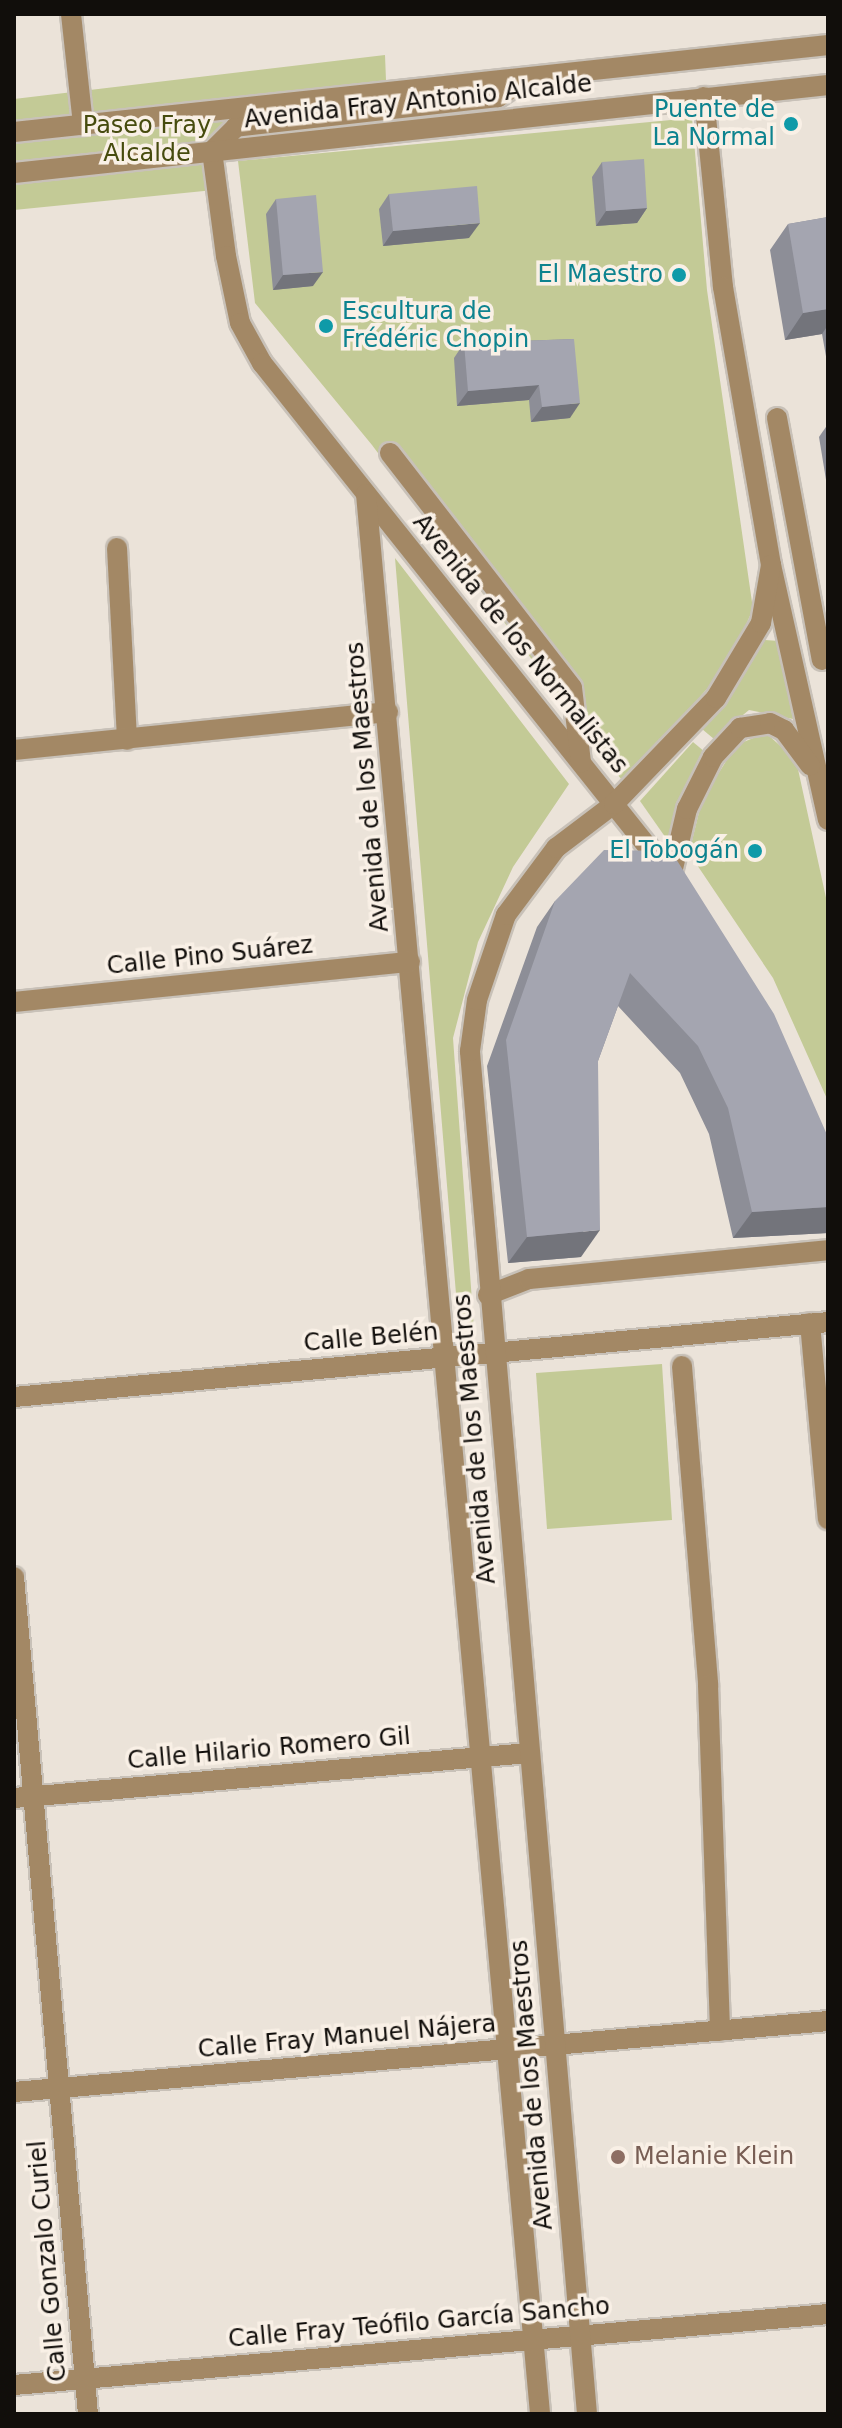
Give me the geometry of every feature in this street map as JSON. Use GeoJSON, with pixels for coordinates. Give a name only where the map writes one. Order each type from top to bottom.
{"type":"FeatureCollection","features":[{"type":"Feature","properties":{"kind":"street"},"geometry":{"type":"LineString","coordinates":[[71,14],[83,125]]}},
{"type":"Feature","properties":{"kind":"street","name":"Avenida Fray Antonio Alcalde"},"geometry":{"type":"LineString","coordinates":[[14,132],[522,81],[828,45]]}},
{"type":"Feature","properties":{"kind":"street"},"geometry":{"type":"LineString","coordinates":[[212,151],[236,127],[498,97],[522,81]]}},
{"type":"Feature","properties":{"kind":"street","name":"Avenida Fray Antonio Alcalde"},"geometry":{"type":"LineString","coordinates":[[14,173],[828,85]]}},
{"type":"Feature","properties":{"kind":"street"},"geometry":{"type":"LineString","coordinates":[[704,97],[723,287],[771,565],[828,820]]}},
{"type":"Feature","properties":{"kind":"street","name":"Avenida de los Normalistas"},"geometry":{"type":"LineString","coordinates":[[212,151],[240,323],[262,363],[581,762],[688,901]]}},
{"type":"Feature","properties":{"kind":"street"},"geometry":{"type":"LineString","coordinates":[[777,418],[825,660],[795,665]]}},
{"type":"Feature","properties":{"kind":"street"},"geometry":{"type":"LineString","coordinates":[[390,453],[572,688],[581,762]]}},
{"type":"Feature","properties":{"kind":"street","name":"Avenida de los Maestros"},"geometry":{"type":"LineString","coordinates":[[366,494],[448,1357],[540,2414]]}},
{"type":"Feature","properties":{"kind":"street"},"geometry":{"type":"LineString","coordinates":[[117,548],[127,740]]}},
{"type":"Feature","properties":{"kind":"street","name":"Avenida de los Maestros"},"geometry":{"type":"LineString","coordinates":[[587,2414],[469,1093],[477,1000],[506,915],[529,880],[556,848],[614,804],[746,658],[769,596],[771,565]]}},
{"type":"Feature","properties":{"kind":"street"},"geometry":{"type":"LineString","coordinates":[[14,750],[388,712]]}},
{"type":"Feature","properties":{"kind":"street"},"geometry":{"type":"LineString","coordinates":[[671,877],[687,809],[713,757],[740,728],[770,723],[784,730],[820,783]]}},
{"type":"Feature","properties":{"kind":"street","name":"Calle Pino Suárez"},"geometry":{"type":"LineString","coordinates":[[14,1002],[410,962]]}},
{"type":"Feature","properties":{"kind":"street"},"geometry":{"type":"LineString","coordinates":[[488,1295],[529,1279],[828,1250]]}},
{"type":"Feature","properties":{"kind":"street"},"geometry":{"type":"LineString","coordinates":[[819,1323],[828,1519]]}},
{"type":"Feature","properties":{"kind":"street","name":"Calle Belén"},"geometry":{"type":"LineString","coordinates":[[14,1397],[819,1323]]}},
{"type":"Feature","properties":{"kind":"street"},"geometry":{"type":"LineString","coordinates":[[682,1366],[708,1685],[720,2031]]}},
{"type":"Feature","properties":{"kind":"street","name":"Calle Gonzalo Curiel"},"geometry":{"type":"LineString","coordinates":[[14,1577],[24,1797],[59,2088],[88,2414]]}},
{"type":"Feature","properties":{"kind":"street","name":"Calle Hilario Romero Gil"},"geometry":{"type":"LineString","coordinates":[[24,1797],[528,1753]]}},
{"type":"Feature","properties":{"kind":"street","name":"Calle Fray Manuel Nájera"},"geometry":{"type":"LineString","coordinates":[[14,2092],[828,2021]]}},
{"type":"Feature","properties":{"kind":"street","name":"Calle Fray Teófilo García Sancho"},"geometry":{"type":"LineString","coordinates":[[14,2385],[828,2314]]}},
{"type":"Feature","properties":{"kind":"green space","name":"Paseo Fray Alcalde"},"geometry":{"type":"Polygon","coordinates":[[[385,55],[388,131],[210,151],[214,190],[14,210],[14,99],[385,55]]]}},
{"type":"Feature","properties":{"kind":"green space"},"geometry":{"type":"Polygon","coordinates":[[[692,118],[707,290],[753,609],[728,665],[624,783],[372,445],[255,303],[238,161],[692,118]]]}},
{"type":"Feature","properties":{"kind":"green space"},"geometry":{"type":"Polygon","coordinates":[[[395,558],[569,784],[513,867],[478,942],[453,1038],[474,1329],[459,1330],[395,558]]]}},
{"type":"Feature","properties":{"kind":"green space"},"geometry":{"type":"Polygon","coordinates":[[[765,640],[779,641],[793,719],[749,710],[714,739],[702,729],[765,640]]]}},
{"type":"Feature","properties":{"kind":"green space"},"geometry":{"type":"Polygon","coordinates":[[[766,733],[796,760],[828,907],[828,1101],[773,978],[689,853],[702,800],[736,745],[766,733]]]}},
{"type":"Feature","properties":{"kind":"green space"},"geometry":{"type":"Polygon","coordinates":[[[693,742],[705,752],[668,841],[640,801],[693,742]]]}},
{"type":"Feature","properties":{"kind":"green space"},"geometry":{"type":"Polygon","coordinates":[[[662,1364],[672,1520],[547,1529],[536,1373],[662,1364]]]}},
{"type":"Feature","properties":{"kind":"building"},"geometry":{"type":"Polygon","coordinates":[[[644,159],[647,208],[606,211],[602,162],[644,159]]]}},
{"type":"Feature","properties":{"kind":"building"},"geometry":{"type":"Polygon","coordinates":[[[477,186],[480,223],[393,231],[389,194],[477,186]]]}},
{"type":"Feature","properties":{"kind":"building"},"geometry":{"type":"Polygon","coordinates":[[[316,195],[323,272],[283,275],[276,199],[316,195]]]}},
{"type":"Feature","properties":{"kind":"building"},"geometry":{"type":"Polygon","coordinates":[[[828,217],[828,309],[803,313],[788,224],[828,217]]]}},
{"type":"Feature","properties":{"kind":"building"},"geometry":{"type":"Polygon","coordinates":[[[574,339],[580,403],[542,407],[539,385],[468,391],[464,343],[574,339]]]}},
{"type":"Feature","properties":{"kind":"building"},"geometry":{"type":"Polygon","coordinates":[[[604,850],[671,851],[774,1014],[828,1137],[828,1207],[752,1212],[728,1108],[698,1046],[630,973],[598,1061],[600,1230],[527,1237],[506,1040],[555,901],[604,850]]]}},
{"type":"Feature","properties":{"kind":"place","name":"Puente de La Normal"},"geometry":{"type":"Point","coordinates":[791,124]}},
{"type":"Feature","properties":{"kind":"place","name":"El Maestro"},"geometry":{"type":"Point","coordinates":[679,275]}},
{"type":"Feature","properties":{"kind":"place","name":"Escultura de Frédéric Chopin"},"geometry":{"type":"Point","coordinates":[326,326]}},
{"type":"Feature","properties":{"kind":"place","name":"El Tobogán"},"geometry":{"type":"Point","coordinates":[755,851]}},
{"type":"Feature","properties":{"kind":"place","name":"Melanie Klein"},"geometry":{"type":"Point","coordinates":[618,2157]}}]}
